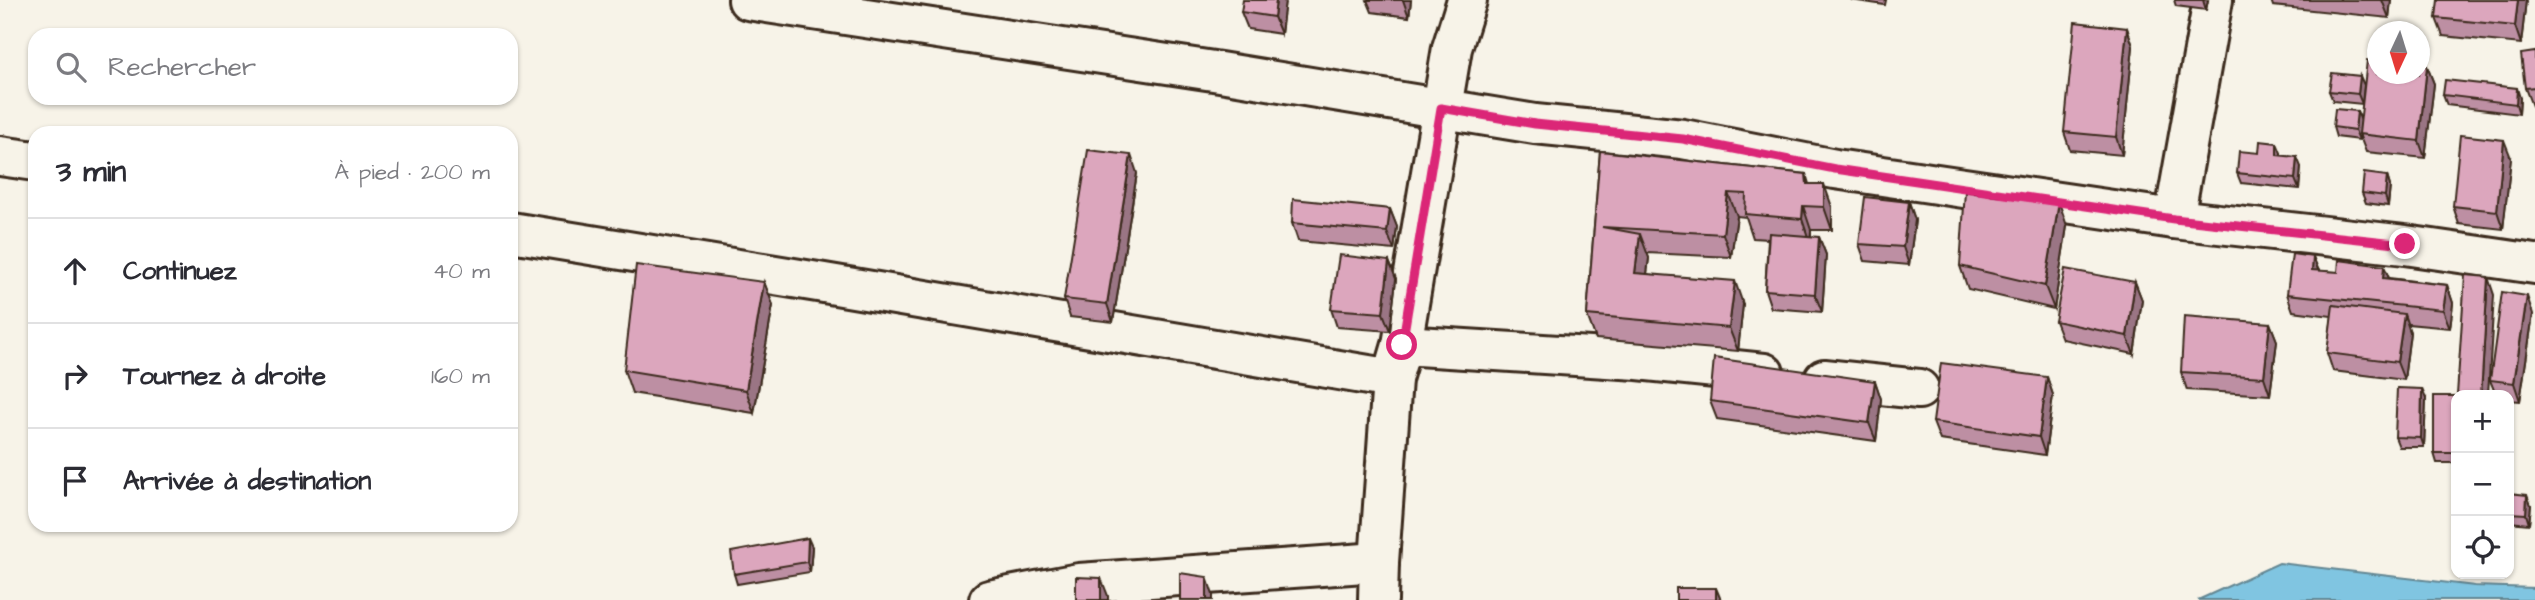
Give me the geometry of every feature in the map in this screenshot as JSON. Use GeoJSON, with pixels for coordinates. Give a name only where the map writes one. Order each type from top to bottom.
{"type":"FeatureCollection","features":[{"type":"Feature","properties":{"kind":"street"},"geometry":{"type":"LineString","coordinates":[[748,0],[1535,124],[1683,139],[1835,169],[2174,219],[2405,244],[2535,264]]}},
{"type":"Feature","properties":{"kind":"street"},"geometry":{"type":"LineString","coordinates":[[1378,600],[1397,362],[1452,48],[1467,0]]}},
{"type":"Feature","properties":{"kind":"street"},"geometry":{"type":"LineString","coordinates":[[2174,219],[2213,0]]}},
{"type":"Feature","properties":{"kind":"street"},"geometry":{"type":"LineString","coordinates":[[0,156],[28,160]]}},
{"type":"Feature","properties":{"kind":"street"},"geometry":{"type":"LineString","coordinates":[[518,234],[810,281],[1397,362],[1638,360],[1919,389]]}},
{"type":"Feature","properties":{"kind":"street"},"geometry":{"type":"LineString","coordinates":[[989,600],[1079,583],[1379,562]]}},
{"type":"Feature","properties":{"kind":"water"},"geometry":{"type":"Polygon","coordinates":[[[2279,563],[2475,586],[2535,588],[2535,600],[2198,600],[2279,563]]]}},
{"type":"Feature","properties":{"kind":"building"},"geometry":{"type":"Polygon","coordinates":[[[1243,0],[1276,0],[1274,17],[1241,12],[1243,0]]]}},
{"type":"Feature","properties":{"kind":"building"},"geometry":{"type":"Polygon","coordinates":[[[2438,0],[2518,0],[2515,26],[2436,18],[2438,0]]]}},
{"type":"Feature","properties":{"kind":"building"},"geometry":{"type":"Polygon","coordinates":[[[2075,22],[2127,28],[2116,137],[2064,132],[2075,22]]]}},
{"type":"Feature","properties":{"kind":"building"},"geometry":{"type":"Polygon","coordinates":[[[2535,52],[2535,87],[2525,88],[2521,54],[2535,52]]]}},
{"type":"Feature","properties":{"kind":"building"},"geometry":{"type":"Polygon","coordinates":[[[2367,60],[2367,84],[2425,84],[2419,141],[2359,134],[2367,60]]]}},
{"type":"Feature","properties":{"kind":"building"},"geometry":{"type":"Polygon","coordinates":[[[2332,73],[2360,76],[2358,94],[2329,91],[2332,73]]]}},
{"type":"Feature","properties":{"kind":"building"},"geometry":{"type":"Polygon","coordinates":[[[2445,80],[2517,88],[2516,104],[2443,95],[2445,80]]]}},
{"type":"Feature","properties":{"kind":"building"},"geometry":{"type":"Polygon","coordinates":[[[2335,109],[2357,111],[2355,130],[2333,127],[2335,109]]]}},
{"type":"Feature","properties":{"kind":"building"},"geometry":{"type":"Polygon","coordinates":[[[2460,135],[2504,140],[2497,211],[2453,206],[2460,135]]]}},
{"type":"Feature","properties":{"kind":"building"},"geometry":{"type":"Polygon","coordinates":[[[2260,141],[2277,143],[2277,155],[2297,157],[2295,179],[2237,173],[2239,151],[2259,153],[2260,141]]]}},
{"type":"Feature","properties":{"kind":"building"},"geometry":{"type":"Polygon","coordinates":[[[1088,150],[1131,155],[1107,304],[1064,299],[1088,150]]]}},
{"type":"Feature","properties":{"kind":"building"},"geometry":{"type":"Polygon","coordinates":[[[1600,151],[1806,174],[1807,184],[1824,184],[1824,207],[1803,206],[1802,219],[1745,214],[1746,194],[1728,193],[1723,234],[1602,227],[1640,234],[1635,273],[1735,281],[1729,328],[1587,315],[1600,151]]]}},
{"type":"Feature","properties":{"kind":"building"},"geometry":{"type":"Polygon","coordinates":[[[2364,173],[2387,176],[2385,196],[2362,193],[2364,173]]]}},
{"type":"Feature","properties":{"kind":"building"},"geometry":{"type":"Polygon","coordinates":[[[1965,191],[2059,202],[2045,286],[1960,266],[1965,191]]]}},
{"type":"Feature","properties":{"kind":"building"},"geometry":{"type":"Polygon","coordinates":[[[1865,197],[1909,202],[1903,247],[1859,244],[1865,197]]]}},
{"type":"Feature","properties":{"kind":"building"},"geometry":{"type":"Polygon","coordinates":[[[1293,199],[1390,209],[1387,232],[1292,223],[1293,199]]]}},
{"type":"Feature","properties":{"kind":"building"},"geometry":{"type":"Polygon","coordinates":[[[1769,233],[1819,237],[1815,294],[1765,290],[1769,233]]]}},
{"type":"Feature","properties":{"kind":"building"},"geometry":{"type":"Polygon","coordinates":[[[2292,254],[2313,257],[2312,270],[2338,272],[2339,260],[2384,266],[2383,278],[2447,285],[2443,310],[2287,294],[2292,254]]]}},
{"type":"Feature","properties":{"kind":"building"},"geometry":{"type":"Polygon","coordinates":[[[1339,255],[1389,261],[1383,313],[1331,309],[1339,255]]]}},
{"type":"Feature","properties":{"kind":"building"},"geometry":{"type":"Polygon","coordinates":[[[636,265],[764,282],[746,390],[624,370],[636,265]]]}},
{"type":"Feature","properties":{"kind":"building"},"geometry":{"type":"Polygon","coordinates":[[[2065,269],[2135,282],[2127,336],[2055,321],[2065,269]]]}},
{"type":"Feature","properties":{"kind":"building"},"geometry":{"type":"Polygon","coordinates":[[[2465,275],[2488,277],[2481,390],[2457,390],[2465,275]]]}},
{"type":"Feature","properties":{"kind":"building"},"geometry":{"type":"Polygon","coordinates":[[[2502,292],[2527,296],[2514,383],[2490,380],[2502,292]]]}},
{"type":"Feature","properties":{"kind":"building"},"geometry":{"type":"Polygon","coordinates":[[[2333,305],[2404,314],[2397,362],[2327,353],[2333,305]]]}},
{"type":"Feature","properties":{"kind":"building"},"geometry":{"type":"Polygon","coordinates":[[[2184,316],[2270,323],[2264,377],[2181,372],[2184,316]]]}},
{"type":"Feature","properties":{"kind":"building"},"geometry":{"type":"Polygon","coordinates":[[[1714,358],[1875,381],[1869,423],[1710,401],[1714,358]]]}},
{"type":"Feature","properties":{"kind":"building"},"geometry":{"type":"Polygon","coordinates":[[[1941,363],[2047,377],[2039,437],[1933,422],[1941,363]]]}},
{"type":"Feature","properties":{"kind":"building"},"geometry":{"type":"Polygon","coordinates":[[[2397,388],[2422,389],[2421,438],[2395,437],[2397,388]]]}},
{"type":"Feature","properties":{"kind":"building"},"geometry":{"type":"Polygon","coordinates":[[[2434,396],[2451,396],[2451,453],[2434,453],[2434,396]]]}},
{"type":"Feature","properties":{"kind":"building"},"geometry":{"type":"Polygon","coordinates":[[[2514,494],[2527,495],[2526,514],[2514,513],[2514,494]]]}},
{"type":"Feature","properties":{"kind":"building"},"geometry":{"type":"Polygon","coordinates":[[[808,538],[807,562],[734,574],[731,552],[808,538]]]}},
{"type":"Feature","properties":{"kind":"building"},"geometry":{"type":"Polygon","coordinates":[[[1180,573],[1207,577],[1207,600],[1180,600],[1180,573]]]}},
{"type":"Feature","properties":{"kind":"building"},"geometry":{"type":"Polygon","coordinates":[[[1076,577],[1101,578],[1101,600],[1076,600],[1076,577]]]}},
{"type":"Feature","properties":{"kind":"building"},"geometry":{"type":"Polygon","coordinates":[[[1676,588],[1716,588],[1716,600],[1676,600],[1676,588]]]}},
{"type":"Feature","properties":{"kind":"route"},"geometry":{"type":"LineString","coordinates":[[1402,345],[1441,108],[1535,124],[1683,139],[1835,169],[2174,219],[2405,244]]}}]}
